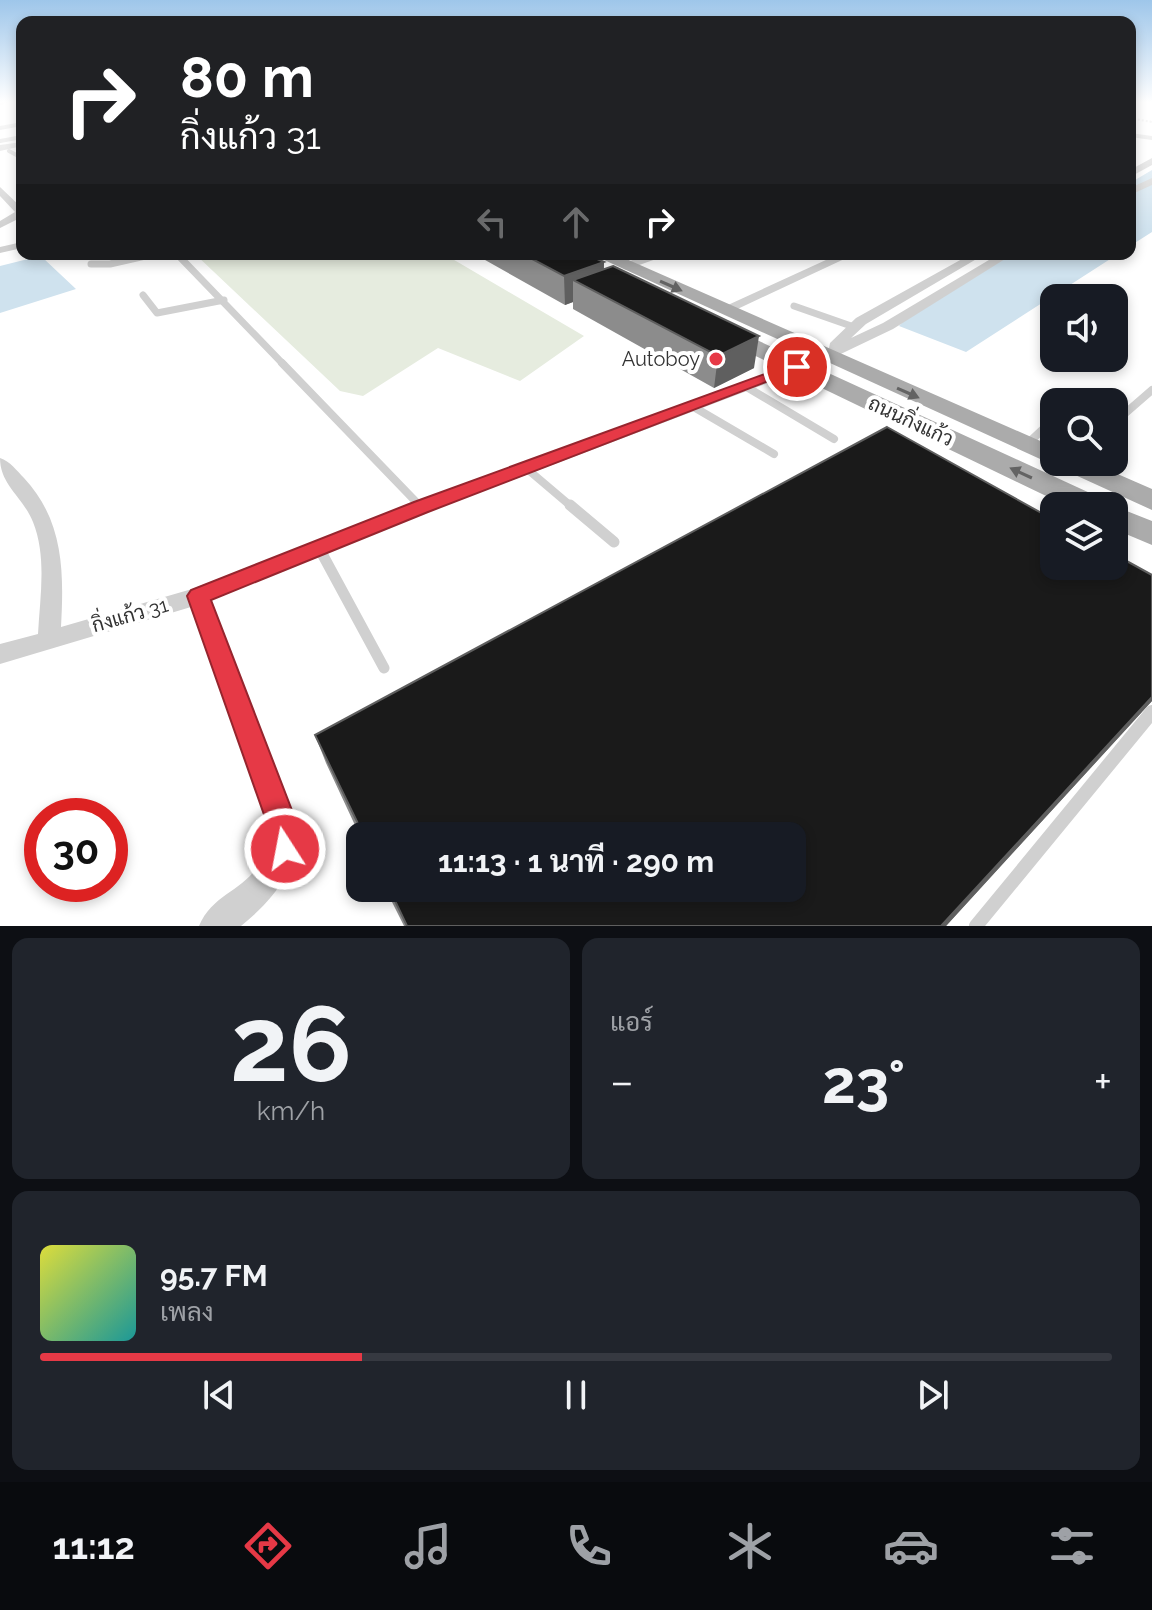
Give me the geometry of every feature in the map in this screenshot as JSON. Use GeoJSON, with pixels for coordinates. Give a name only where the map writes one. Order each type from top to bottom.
{"type":"FeatureCollection","features":[{"type":"Feature","properties":{"kind":"main road","name":"ถนนกิ่งแก้ว"},"geometry":{"type":"LineString","coordinates":[[592,261],[626,266],[724,310],[814,361],[1065,492]]}},
{"type":"Feature","properties":{"kind":"main road","name":"ถนนกิ่งแก้ว"},"geometry":{"type":"LineString","coordinates":[[592,261],[814,361],[1040,451]]}},
{"type":"Feature","properties":{"kind":"main road","name":"ถนนกิ่งแก้ว"},"geometry":{"type":"LineString","coordinates":[[1098,476],[1152,500]]}},
{"type":"Feature","properties":{"kind":"main road"},"geometry":{"type":"LineString","coordinates":[[1128,523],[1152,534]]}},
{"type":"Feature","properties":{"kind":"street"},"geometry":{"type":"LineString","coordinates":[[0,190],[16,208]]}},
{"type":"Feature","properties":{"kind":"street"},"geometry":{"type":"LineString","coordinates":[[724,310],[836,260]]}},
{"type":"Feature","properties":{"kind":"street"},"geometry":{"type":"LineString","coordinates":[[814,361],[854,327],[969,260]]}},
{"type":"Feature","properties":{"kind":"street","name":"กิ่งแก้ว 31"},"geometry":{"type":"LineString","coordinates":[[0,654],[198,596],[421,507],[814,361],[888,326],[997,260]]}},
{"type":"Feature","properties":{"kind":"street"},"geometry":{"type":"LineString","coordinates":[[0,464],[29,491],[43,520],[53,563],[49,639]]}},
{"type":"Feature","properties":{"kind":"street"},"geometry":{"type":"LineString","coordinates":[[198,596],[283,826],[285,849],[278,868],[271,876],[215,926]]}},
{"type":"Feature","properties":{"kind":"lane"},"geometry":{"type":"LineString","coordinates":[[91,264],[128,260]]}},
{"type":"Feature","properties":{"kind":"lane"},"geometry":{"type":"LineString","coordinates":[[183,260],[421,507]]}},
{"type":"Feature","properties":{"kind":"lane"},"geometry":{"type":"LineString","coordinates":[[626,266],[643,260]]}},
{"type":"Feature","properties":{"kind":"lane"},"geometry":{"type":"LineString","coordinates":[[143,295],[157,313],[224,300]]}},
{"type":"Feature","properties":{"kind":"lane"},"geometry":{"type":"LineString","coordinates":[[794,306],[854,327]]}},
{"type":"Feature","properties":{"kind":"lane"},"geometry":{"type":"LineString","coordinates":[[745,386],[834,439]]}},
{"type":"Feature","properties":{"kind":"lane"},"geometry":{"type":"LineString","coordinates":[[1128,411],[1152,390]]}},
{"type":"Feature","properties":{"kind":"lane"},"geometry":{"type":"LineString","coordinates":[[692,406],[774,454]]}},
{"type":"Feature","properties":{"kind":"lane"},"geometry":{"type":"LineString","coordinates":[[1026,445],[1040,432]]}},
{"type":"Feature","properties":{"kind":"lane"},"geometry":{"type":"LineString","coordinates":[[526,468],[614,542]]}},
{"type":"Feature","properties":{"kind":"lane"},"geometry":{"type":"LineString","coordinates":[[319,548],[384,668]]}},
{"type":"Feature","properties":{"kind":"lane"},"geometry":{"type":"LineString","coordinates":[[976,926],[1152,712]]}},
{"type":"Feature","properties":{"kind":"shaded area"},"geometry":{"type":"Polygon","coordinates":[[[201,260],[454,260],[584,336],[520,381],[438,348],[363,396],[340,391],[201,260]]]}},
{"type":"Feature","properties":{"kind":"water"},"geometry":{"type":"Polygon","coordinates":[[[1152,170],[1152,232],[1136,242],[1136,179],[1152,170]]]}},
{"type":"Feature","properties":{"kind":"water"},"geometry":{"type":"Polygon","coordinates":[[[24,260],[45,260],[76,289],[0,313],[0,266],[24,260]]]}},
{"type":"Feature","properties":{"kind":"water"},"geometry":{"type":"Polygon","coordinates":[[[998,260],[1109,260],[1071,284],[1040,284],[1040,304],[966,352],[899,326],[914,309],[998,260]]]}},
{"type":"Feature","properties":{"kind":"building"},"geometry":{"type":"Polygon","coordinates":[[[534,260],[604,262],[564,276],[534,260]]]}},
{"type":"Feature","properties":{"kind":"building"},"geometry":{"type":"Polygon","coordinates":[[[613,266],[759,336],[718,356],[573,280],[613,266]]]}},
{"type":"Feature","properties":{"kind":"building"},"geometry":{"type":"Polygon","coordinates":[[[887,427],[1040,512],[1040,580],[1128,580],[1128,562],[1152,575],[1152,697],[941,926],[407,926],[396,902],[806,902],[806,822],[357,822],[315,735],[887,427]]]}},
{"type":"Feature","properties":{"kind":"place","name":"Autoboy"},"geometry":{"type":"Point","coordinates":[716,359]}},
{"type":"Feature","properties":{"kind":"route"},"geometry":{"type":"LineString","coordinates":[[285,849],[283,826],[198,596],[421,507],[797,367]]}}]}
